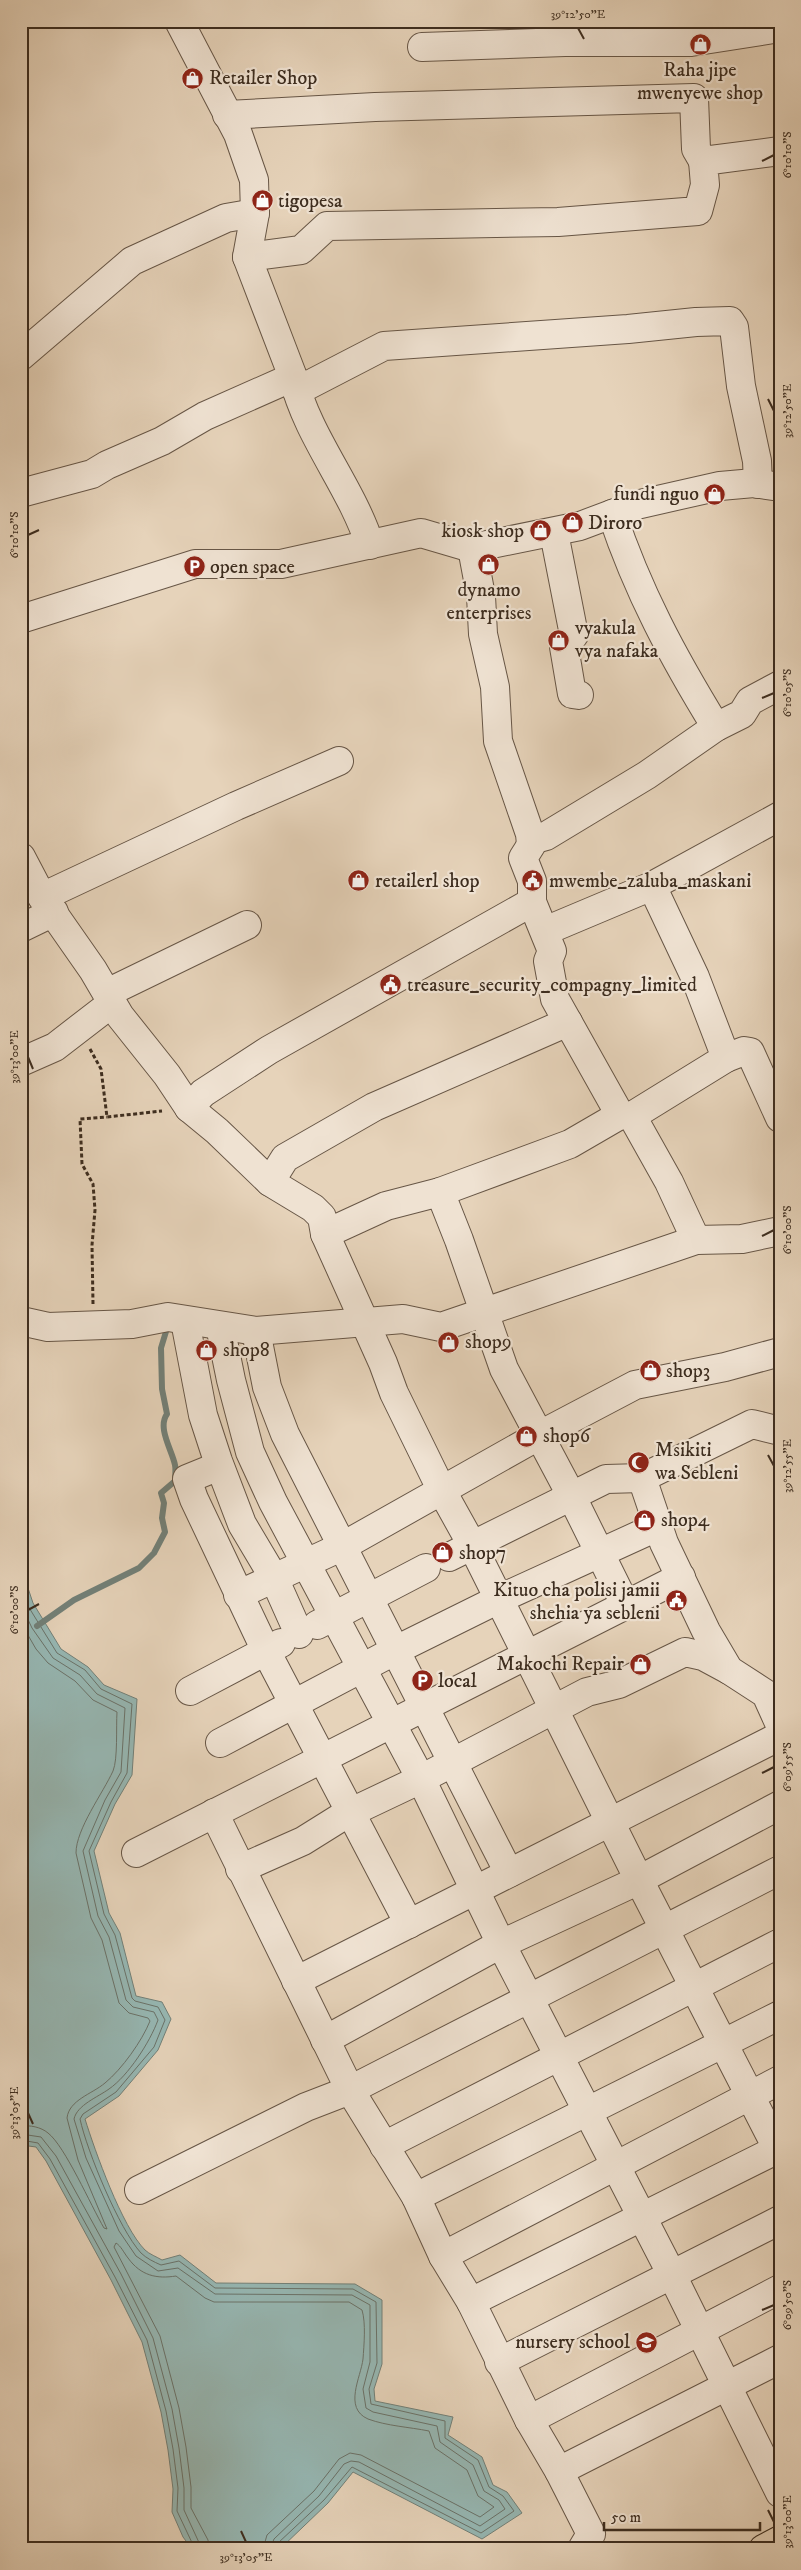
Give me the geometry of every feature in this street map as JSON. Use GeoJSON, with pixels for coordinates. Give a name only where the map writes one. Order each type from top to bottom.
{"type":"FeatureCollection","features":[{"type":"Feature","properties":{"kind":"main road"},"geometry":{"type":"LineString","coordinates":[[763,2549],[780,2540]]}},
{"type":"Feature","properties":{"kind":"street"},"geometry":{"type":"LineString","coordinates":[[179,21],[238,134],[254,180],[255,213],[247,257],[312,429],[349,494],[370,545]]}},
{"type":"Feature","properties":{"kind":"street"},"geometry":{"type":"LineString","coordinates":[[422,47],[565,42],[691,42],[780,28]]}},
{"type":"Feature","properties":{"kind":"street"},"geometry":{"type":"LineString","coordinates":[[227,115],[375,107],[694,98],[696,148],[703,161],[705,185],[698,211],[558,222],[327,226],[301,250],[247,257]]}},
{"type":"Feature","properties":{"kind":"street"},"geometry":{"type":"LineString","coordinates":[[703,161],[780,151]]}},
{"type":"Feature","properties":{"kind":"street"},"geometry":{"type":"LineString","coordinates":[[21,356],[132,261],[226,218],[255,213]]}},
{"type":"Feature","properties":{"kind":"street"},"geometry":{"type":"LineString","coordinates":[[21,493],[92,474],[107,464],[162,441],[205,416],[295,384],[384,346],[628,330],[696,322],[730,321],[734,327],[741,386],[757,461],[769,486],[720,486],[636,505],[580,526],[472,548],[421,533],[281,564],[195,564],[21,619]]}},
{"type":"Feature","properties":{"kind":"street"},"geometry":{"type":"LineString","coordinates":[[612,514],[628,561],[646,604],[677,663],[716,727]]}},
{"type":"Feature","properties":{"kind":"street"},"geometry":{"type":"LineString","coordinates":[[554,532],[574,635],[564,647],[572,694],[579,694]]}},
{"type":"Feature","properties":{"kind":"street"},"geometry":{"type":"LineString","coordinates":[[472,548],[481,596],[483,634],[495,687],[498,740],[530,834],[531,844]]}},
{"type":"Feature","properties":{"kind":"street"},"geometry":{"type":"LineString","coordinates":[[696,1240],[665,1174],[626,1116],[555,998],[548,961],[552,951],[532,902],[532,881],[522,858],[535,839],[546,836],[647,775],[716,727],[742,714],[750,701],[780,685]]}},
{"type":"Feature","properties":{"kind":"street"},"geometry":{"type":"LineString","coordinates":[[21,928],[48,904],[236,806],[339,761]]}},
{"type":"Feature","properties":{"kind":"street"},"geometry":{"type":"LineString","coordinates":[[545,931],[652,886],[780,816]]}},
{"type":"Feature","properties":{"kind":"street"},"geometry":{"type":"LineString","coordinates":[[21,857],[48,904],[110,998],[189,1108],[217,1131],[270,1182],[313,1208],[322,1216],[325,1234],[365,1321],[394,1393],[442,1491],[449,1557],[499,1599],[639,1880],[779,2150],[471,2302]]}},
{"type":"Feature","properties":{"kind":"street"},"geometry":{"type":"LineString","coordinates":[[652,886],[695,977],[726,1058]]}},
{"type":"Feature","properties":{"kind":"street"},"geometry":{"type":"LineString","coordinates":[[189,1108],[203,1093],[269,1050],[532,902]]}},
{"type":"Feature","properties":{"kind":"street"},"geometry":{"type":"LineString","coordinates":[[21,1062],[55,1047],[79,1028],[110,998],[247,925]]}},
{"type":"Feature","properties":{"kind":"street"},"geometry":{"type":"LineString","coordinates":[[270,1182],[285,1158],[374,1107],[568,1022]]}},
{"type":"Feature","properties":{"kind":"street"},"geometry":{"type":"LineString","coordinates":[[325,1234],[386,1206],[440,1192],[570,1144],[626,1116],[726,1058],[744,1051],[750,1052],[780,1118]]}},
{"type":"Feature","properties":{"kind":"street"},"geometry":{"type":"LineString","coordinates":[[440,1192],[504,1369],[571,1495],[626,1606]]}},
{"type":"Feature","properties":{"kind":"street"},"geometry":{"type":"LineString","coordinates":[[21,1322],[48,1327],[132,1324],[168,1317],[256,1332],[403,1319],[441,1327],[484,1314],[598,1272],[696,1240],[742,1239],[780,1231]]}},
{"type":"Feature","properties":{"kind":"street"},"geometry":{"type":"LineString","coordinates":[[185,1321],[203,1414],[220,1466],[242,1524],[274,1578],[299,1634]]}},
{"type":"Feature","properties":{"kind":"street"},"geometry":{"type":"LineString","coordinates":[[220,1326],[231,1380],[250,1452],[273,1502],[421,1779],[501,1944],[672,2275],[780,2494]]}},
{"type":"Feature","properties":{"kind":"street"},"geometry":{"type":"LineString","coordinates":[[256,1332],[268,1387],[285,1434],[370,1597],[509,1873]]}},
{"type":"Feature","properties":{"kind":"street"},"geometry":{"type":"LineString","coordinates":[[238,1594],[343,1546],[635,1385],[725,1367],[780,1352]]}},
{"type":"Feature","properties":{"kind":"street"},"geometry":{"type":"LineString","coordinates":[[190,1691],[370,1597],[606,1479],[642,1478],[752,1424],[778,1429],[780,1432]]}},
{"type":"Feature","properties":{"kind":"street"},"geometry":{"type":"LineString","coordinates":[[220,1466],[187,1478],[194,1499],[266,1651],[409,1924]]}},
{"type":"Feature","properties":{"kind":"street"},"geometry":{"type":"LineString","coordinates":[[642,1478],[659,1526],[681,1577],[706,1631],[729,1670]]}},
{"type":"Feature","properties":{"kind":"street"},"geometry":{"type":"LineString","coordinates":[[220,1743],[361,1668],[499,1599],[659,1526]]}},
{"type":"Feature","properties":{"kind":"street"},"geometry":{"type":"LineString","coordinates":[[136,1853],[681,1577]]}},
{"type":"Feature","properties":{"kind":"street"},"geometry":{"type":"LineString","coordinates":[[240,1869],[303,1841],[351,1813],[421,1779],[452,1761],[587,1692],[619,1684],[685,1652],[703,1656],[766,1694],[780,1725]]}},
{"type":"Feature","properties":{"kind":"street"},"geometry":{"type":"LineString","coordinates":[[296,1981],[780,1736]]}},
{"type":"Feature","properties":{"kind":"street"},"geometry":{"type":"LineString","coordinates":[[325,2040],[501,1944],[639,1880],[780,1805]]}},
{"type":"Feature","properties":{"kind":"street"},"geometry":{"type":"LineString","coordinates":[[214,1813],[350,2090],[416,2197],[443,2256],[471,2302],[499,2362],[591,2534],[582,2549]]}},
{"type":"Feature","properties":{"kind":"street"},"geometry":{"type":"LineString","coordinates":[[139,2190],[306,2107],[350,2090],[780,1870]]}},
{"type":"Feature","properties":{"kind":"street"},"geometry":{"type":"LineString","coordinates":[[384,2146],[780,1944]]}},
{"type":"Feature","properties":{"kind":"street"},"geometry":{"type":"LineString","coordinates":[[416,2197],[780,2015]]}},
{"type":"Feature","properties":{"kind":"street"},"geometry":{"type":"LineString","coordinates":[[443,2256],[780,2080]]}},
{"type":"Feature","properties":{"kind":"street"},"geometry":{"type":"LineString","coordinates":[[499,2362],[780,2220]]}},
{"type":"Feature","properties":{"kind":"street"},"geometry":{"type":"LineString","coordinates":[[529,2420],[780,2289]]}},
{"type":"Feature","properties":{"kind":"street"},"geometry":{"type":"LineString","coordinates":[[559,2471],[780,2359]]}},
{"type":"Feature","properties":{"kind":"path"},"geometry":{"type":"LineString","coordinates":[[79,1028],[101,1069],[107,1117]]}},
{"type":"Feature","properties":{"kind":"path"},"geometry":{"type":"LineString","coordinates":[[94,1324],[92,1245],[95,1210],[93,1184],[82,1164],[80,1119],[189,1108]]}},
{"type":"Feature","properties":{"kind":"water"},"geometry":{"type":"Polygon","coordinates":[[[21,1567],[33,1603],[61,1649],[88,1667],[104,1685],[137,1699],[132,1775],[115,1804],[94,1851],[109,1913],[120,1933],[136,1996],[162,2002],[171,2019],[158,2050],[119,2096],[85,2119],[102,2168],[127,2224],[136,2239],[147,2251],[162,2260],[180,2255],[216,2283],[355,2284],[382,2300],[382,2364],[374,2389],[375,2401],[453,2417],[448,2435],[482,2457],[493,2485],[507,2492],[522,2513],[482,2539],[353,2472],[328,2503],[280,2549],[192,2549],[183,2537],[172,2512],[173,2489],[168,2450],[161,2412],[142,2342],[111,2280],[46,2161],[36,2147],[21,2145],[21,1567]]]}},
{"type":"Feature","properties":{"kind":"waterway"},"geometry":{"type":"LineString","coordinates":[[37,1626],[74,1600],[139,1568],[154,1553],[165,1532],[162,1518],[164,1503],[161,1493],[175,1481],[175,1465],[164,1432],[164,1420],[167,1414],[162,1389],[161,1348],[168,1325]]}},
{"type":"Feature","properties":{"kind":"place","name":"Raha jipe mwenyewe shop"},"geometry":{"type":"Point","coordinates":[700,44]}},
{"type":"Feature","properties":{"kind":"place","name":"Retailer Shop"},"geometry":{"type":"Point","coordinates":[193,78]}},
{"type":"Feature","properties":{"kind":"place","name":"tigopesa"},"geometry":{"type":"Point","coordinates":[262,201]}},
{"type":"Feature","properties":{"kind":"place","name":"fundi nguo"},"geometry":{"type":"Point","coordinates":[715,494]}},
{"type":"Feature","properties":{"kind":"place","name":"Diroro"},"geometry":{"type":"Point","coordinates":[572,523]}},
{"type":"Feature","properties":{"kind":"place","name":"kiosk shop"},"geometry":{"type":"Point","coordinates":[540,531]}},
{"type":"Feature","properties":{"kind":"place","name":"dynamo enterprises"},"geometry":{"type":"Point","coordinates":[489,564]}},
{"type":"Feature","properties":{"kind":"place","name":"open space"},"geometry":{"type":"Point","coordinates":[194,567]}},
{"type":"Feature","properties":{"kind":"place","name":"vyakula vya nafaka"},"geometry":{"type":"Point","coordinates":[559,640]}},
{"type":"Feature","properties":{"kind":"place","name":"retailerl shop"},"geometry":{"type":"Point","coordinates":[359,881]}},
{"type":"Feature","properties":{"kind":"place","name":"mwembe_zaluba_maskani"},"geometry":{"type":"Point","coordinates":[533,881]}},
{"type":"Feature","properties":{"kind":"place","name":"treasure_security_compagny_limited"},"geometry":{"type":"Point","coordinates":[391,985]}},
{"type":"Feature","properties":{"kind":"place","name":"shop9"},"geometry":{"type":"Point","coordinates":[449,1342]}},
{"type":"Feature","properties":{"kind":"place","name":"shop8"},"geometry":{"type":"Point","coordinates":[207,1350]}},
{"type":"Feature","properties":{"kind":"place","name":"shop3"},"geometry":{"type":"Point","coordinates":[650,1371]}},
{"type":"Feature","properties":{"kind":"place","name":"shop6"},"geometry":{"type":"Point","coordinates":[527,1436]}},
{"type":"Feature","properties":{"kind":"place","name":"Msikiti wa Sebleni"},"geometry":{"type":"Point","coordinates":[639,1462]}},
{"type":"Feature","properties":{"kind":"place","name":"shop4"},"geometry":{"type":"Point","coordinates":[645,1520]}},
{"type":"Feature","properties":{"kind":"place","name":"shop7"},"geometry":{"type":"Point","coordinates":[443,1553]}},
{"type":"Feature","properties":{"kind":"place","name":"Kituo cha polisi jamii shehia ya sebleni"},"geometry":{"type":"Point","coordinates":[676,1601]}},
{"type":"Feature","properties":{"kind":"place","name":"Makochi Repair"},"geometry":{"type":"Point","coordinates":[640,1664]}},
{"type":"Feature","properties":{"kind":"place","name":"local"},"geometry":{"type":"Point","coordinates":[422,1681]}},
{"type":"Feature","properties":{"kind":"place","name":"nursery school"},"geometry":{"type":"Point","coordinates":[646,2342]}}]}
